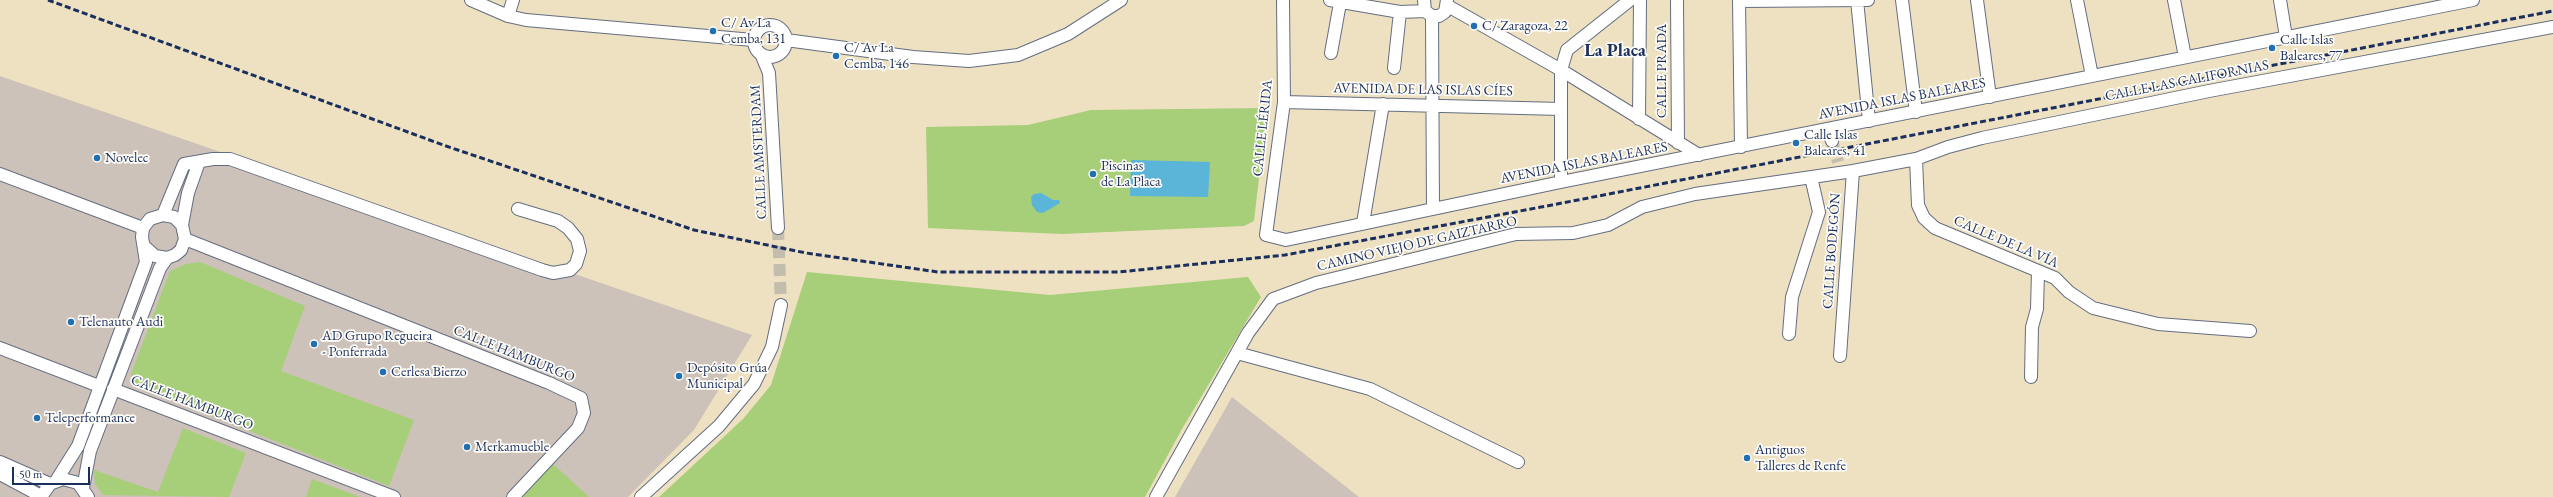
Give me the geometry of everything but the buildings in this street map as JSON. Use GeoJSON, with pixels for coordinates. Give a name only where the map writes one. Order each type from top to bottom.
{"type":"FeatureCollection","features":[{"type":"Feature","properties":{"kind":"street"},"geometry":{"type":"LineString","coordinates":[[470,0],[508,16],[617,29],[753,40]]}},
{"type":"Feature","properties":{"kind":"street"},"geometry":{"type":"LineString","coordinates":[[508,16],[513,0]]}},
{"type":"Feature","properties":{"kind":"street"},"geometry":{"type":"LineString","coordinates":[[786,40],[913,57],[969,61],[1018,55],[1068,34],[1121,0]]}},
{"type":"Feature","properties":{"kind":"street","name":"CALLE LÉRIDA"},"geometry":{"type":"LineString","coordinates":[[1266,235],[1284,102],[1283,0]]}},
{"type":"Feature","properties":{"kind":"street"},"geometry":{"type":"LineString","coordinates":[[1561,182],[1561,70],[1567,50],[1630,0]]}},
{"type":"Feature","properties":{"kind":"street"},"geometry":{"type":"LineString","coordinates":[[1639,118],[1640,0]]}},
{"type":"Feature","properties":{"kind":"street","name":"CALLE PRADA"},"geometry":{"type":"LineString","coordinates":[[1677,0],[1678,143]]}},
{"type":"Feature","properties":{"kind":"street"},"geometry":{"type":"LineString","coordinates":[[1741,147],[1739,1],[1860,0],[1869,121]]}},
{"type":"Feature","properties":{"kind":"street"},"geometry":{"type":"LineString","coordinates":[[1902,0],[1916,112]]}},
{"type":"Feature","properties":{"kind":"street"},"geometry":{"type":"LineString","coordinates":[[1977,0],[1990,97]]}},
{"type":"Feature","properties":{"kind":"street"},"geometry":{"type":"LineString","coordinates":[[2077,0],[2092,76]]}},
{"type":"Feature","properties":{"kind":"street"},"geometry":{"type":"LineString","coordinates":[[2174,0],[2185,58]]}},
{"type":"Feature","properties":{"kind":"street"},"geometry":{"type":"LineString","coordinates":[[2280,0],[2286,37]]}},
{"type":"Feature","properties":{"kind":"street","name":"AVENIDA ISLAS BALEARES"},"geometry":{"type":"LineString","coordinates":[[1266,235],[1286,240],[1561,182],[1699,155],[1741,147],[1830,135],[1869,121],[2473,0]]}},
{"type":"Feature","properties":{"kind":"street"},"geometry":{"type":"LineString","coordinates":[[1331,53],[1335,1],[1400,12],[1427,9],[1439,16],[1447,3],[1561,70],[1699,155]]}},
{"type":"Feature","properties":{"kind":"street"},"geometry":{"type":"LineString","coordinates":[[1427,9],[1432,106],[1433,209]]}},
{"type":"Feature","properties":{"kind":"street"},"geometry":{"type":"LineString","coordinates":[[1394,68],[1400,12]]}},
{"type":"Feature","properties":{"kind":"street"},"geometry":{"type":"LineString","coordinates":[[766,25],[774,25],[781,29],[786,40],[783,51],[779,55],[770,58],[762,56],[756,51],[753,40],[760,28],[766,25]]}},
{"type":"Feature","properties":{"kind":"street","name":"CALLE LAS CALIFORNIAS"},"geometry":{"type":"LineString","coordinates":[[1844,168],[1916,159],[1948,146],[1982,138],[2382,58],[2553,27]]}},
{"type":"Feature","properties":{"kind":"street","name":"CALLE AMSTERDAM"},"geometry":{"type":"LineString","coordinates":[[769,73],[779,55]]}},
{"type":"Feature","properties":{"kind":"street","name":"CALLE AMSTERDAM"},"geometry":{"type":"LineString","coordinates":[[762,56],[769,73],[778,228]]}},
{"type":"Feature","properties":{"kind":"street","name":"AVENIDA DE LAS ISLAS CÍES"},"geometry":{"type":"LineString","coordinates":[[1284,102],[1561,109]]}},
{"type":"Feature","properties":{"kind":"street"},"geometry":{"type":"LineString","coordinates":[[1363,223],[1383,104]]}},
{"type":"Feature","properties":{"kind":"street"},"geometry":{"type":"LineString","coordinates":[[163,215],[184,164],[213,159],[244,163],[542,270],[554,273],[570,270],[576,264],[580,251],[577,239],[568,228],[558,221],[518,209]]}},
{"type":"Feature","properties":{"kind":"street","name":"CALLE DE LA VÍA"},"geometry":{"type":"LineString","coordinates":[[1916,159],[1918,205],[1924,218],[1935,228],[2055,278],[2069,292],[2093,308],[2158,324],[2250,331]]}},
{"type":"Feature","properties":{"kind":"street"},"geometry":{"type":"LineString","coordinates":[[85,493],[90,452],[160,268],[167,258],[181,250],[185,239],[182,225],[188,193],[199,162]]}},
{"type":"Feature","properties":{"kind":"street","name":"CAMINO VIEJO DE GAIZTARRO"},"geometry":{"type":"LineString","coordinates":[[1156,497],[1237,353],[1272,299],[1316,283],[1516,234],[1573,233],[1608,225],[1642,207],[1695,194],[1811,177],[1844,168]]}},
{"type":"Feature","properties":{"kind":"street","name":"CALLE BODEGÓN"},"geometry":{"type":"LineString","coordinates":[[1840,356],[1844,168]]}},
{"type":"Feature","properties":{"kind":"street"},"geometry":{"type":"LineString","coordinates":[[0,174],[143,228]]}},
{"type":"Feature","properties":{"kind":"street"},"geometry":{"type":"LineString","coordinates":[[1789,334],[1792,297],[1819,212],[1811,177]]}},
{"type":"Feature","properties":{"kind":"street"},"geometry":{"type":"LineString","coordinates":[[0,474],[41,496],[53,482],[78,446],[146,262],[145,247],[142,237],[143,228],[150,219],[163,215],[174,217],[182,225]]}},
{"type":"Feature","properties":{"kind":"street","name":"CALLE HAMBURGO"},"geometry":{"type":"LineString","coordinates":[[185,239],[549,383],[581,398],[584,413],[578,428],[513,497]]}},
{"type":"Feature","properties":{"kind":"street"},"geometry":{"type":"LineString","coordinates":[[145,247],[155,256],[167,258]]}},
{"type":"Feature","properties":{"kind":"street"},"geometry":{"type":"LineString","coordinates":[[2031,377],[2032,327],[2037,309],[2038,271]]}},
{"type":"Feature","properties":{"kind":"street"},"geometry":{"type":"LineString","coordinates":[[641,497],[719,426],[754,384],[772,347],[781,305]]}},
{"type":"Feature","properties":{"kind":"street"},"geometry":{"type":"LineString","coordinates":[[0,348],[99,386]]}},
{"type":"Feature","properties":{"kind":"street"},"geometry":{"type":"LineString","coordinates":[[1237,353],[1370,389],[1518,462]]}},
{"type":"Feature","properties":{"kind":"street","name":"CALLE HAMBURGO"},"geometry":{"type":"LineString","coordinates":[[113,390],[394,497]]}},
{"type":"Feature","properties":{"kind":"street"},"geometry":{"type":"LineString","coordinates":[[0,462],[53,482],[71,480],[85,493]]}},
{"type":"Feature","properties":{"kind":"shaded area"},"geometry":{"type":"Polygon","coordinates":[[[0,76],[752,335],[694,430],[628,497],[0,497],[0,76]]]}},
{"type":"Feature","properties":{"kind":"shaded area"},"geometry":{"type":"Polygon","coordinates":[[[1232,397],[1359,497],[1175,497],[1232,397]]]}},
{"type":"Feature","properties":{"kind":"green space","name":"Piscinas de La Placa"},"geometry":{"type":"Polygon","coordinates":[[[1267,108],[1254,221],[1244,226],[1062,234],[928,228],[926,127],[1028,125],[1091,110],[1267,108]]]}},
{"type":"Feature","properties":{"kind":"green space"},"geometry":{"type":"Polygon","coordinates":[[[200,262],[305,306],[281,371],[414,420],[389,486],[133,385],[131,374],[170,271],[186,264],[200,262]]]}},
{"type":"Feature","properties":{"kind":"green space"},"geometry":{"type":"Polygon","coordinates":[[[807,272],[1050,295],[1248,277],[1261,297],[1182,429],[1145,497],[659,497],[743,419],[771,385],[807,272]]]}},
{"type":"Feature","properties":{"kind":"green space"},"geometry":{"type":"Polygon","coordinates":[[[183,428],[246,453],[229,497],[103,495],[95,484],[94,470],[158,492],[183,428]]]}},
{"type":"Feature","properties":{"kind":"green space"},"geometry":{"type":"Polygon","coordinates":[[[552,463],[589,497],[521,497],[552,463]]]}},
{"type":"Feature","properties":{"kind":"green space"},"geometry":{"type":"Polygon","coordinates":[[[312,479],[360,497],[306,497],[312,479]]]}},
{"type":"Feature","properties":{"kind":"water"},"geometry":{"type":"Polygon","coordinates":[[[1131,160],[1210,162],[1208,197],[1130,196],[1131,160]]]}},
{"type":"Feature","properties":{"kind":"water"},"geometry":{"type":"Polygon","coordinates":[[[1041,193],[1053,200],[1059,200],[1060,203],[1043,213],[1037,212],[1032,205],[1031,197],[1034,194],[1041,193]]]}},
{"type":"Feature","properties":{"kind":"tunnel"},"geometry":{"type":"LineString","coordinates":[[1832,141],[1838,162]]}},
{"type":"Feature","properties":{"kind":"tunnel"},"geometry":{"type":"LineString","coordinates":[[778,228],[781,305]]}},
{"type":"Feature","properties":{"kind":"railway"},"geometry":{"type":"LineString","coordinates":[[48,0],[446,146],[694,230],[806,253],[938,272],[1119,272],[1285,255],[1552,205],[2553,11]]}},
{"type":"Feature","properties":{"kind":"place","name":"C/ Zaragoza, 22"},"geometry":{"type":"Point","coordinates":[1474,26]}},
{"type":"Feature","properties":{"kind":"place","name":"C/ Av La Cemba, 131"},"geometry":{"type":"Point","coordinates":[713,31]}},
{"type":"Feature","properties":{"kind":"place","name":"Calle Islas Baleares, 77"},"geometry":{"type":"Point","coordinates":[2272,48]}},
{"type":"Feature","properties":{"kind":"place","name":"C/ Av La Cemba, 146"},"geometry":{"type":"Point","coordinates":[836,56]}},
{"type":"Feature","properties":{"kind":"place","name":"Calle Islas Baleares, 41"},"geometry":{"type":"Point","coordinates":[1796,143]}},
{"type":"Feature","properties":{"kind":"place","name":"Novelec"},"geometry":{"type":"Point","coordinates":[97,158]}},
{"type":"Feature","properties":{"kind":"place","name":"Piscinas de La Placa"},"geometry":{"type":"Point","coordinates":[1093,174]}},
{"type":"Feature","properties":{"kind":"place","name":"Telenauto Audi"},"geometry":{"type":"Point","coordinates":[71,322]}},
{"type":"Feature","properties":{"kind":"place","name":"AD Grupo Regueira - Ponferrada"},"geometry":{"type":"Point","coordinates":[314,344]}},
{"type":"Feature","properties":{"kind":"place","name":"Cerlesa Bierzo"},"geometry":{"type":"Point","coordinates":[383,372]}},
{"type":"Feature","properties":{"kind":"place","name":"Depósito Grúa Municipal"},"geometry":{"type":"Point","coordinates":[679,376]}},
{"type":"Feature","properties":{"kind":"place","name":"Teleperformance"},"geometry":{"type":"Point","coordinates":[37,418]}},
{"type":"Feature","properties":{"kind":"place","name":"Merkamueble"},"geometry":{"type":"Point","coordinates":[467,447]}},
{"type":"Feature","properties":{"kind":"place","name":"Antiguos Talleres de Renfe"},"geometry":{"type":"Point","coordinates":[1747,458]}},
{"type":"Feature","properties":{"kind":"district","name":"La Placa"},"geometry":{"type":"Point","coordinates":[1615,51]}}]}
